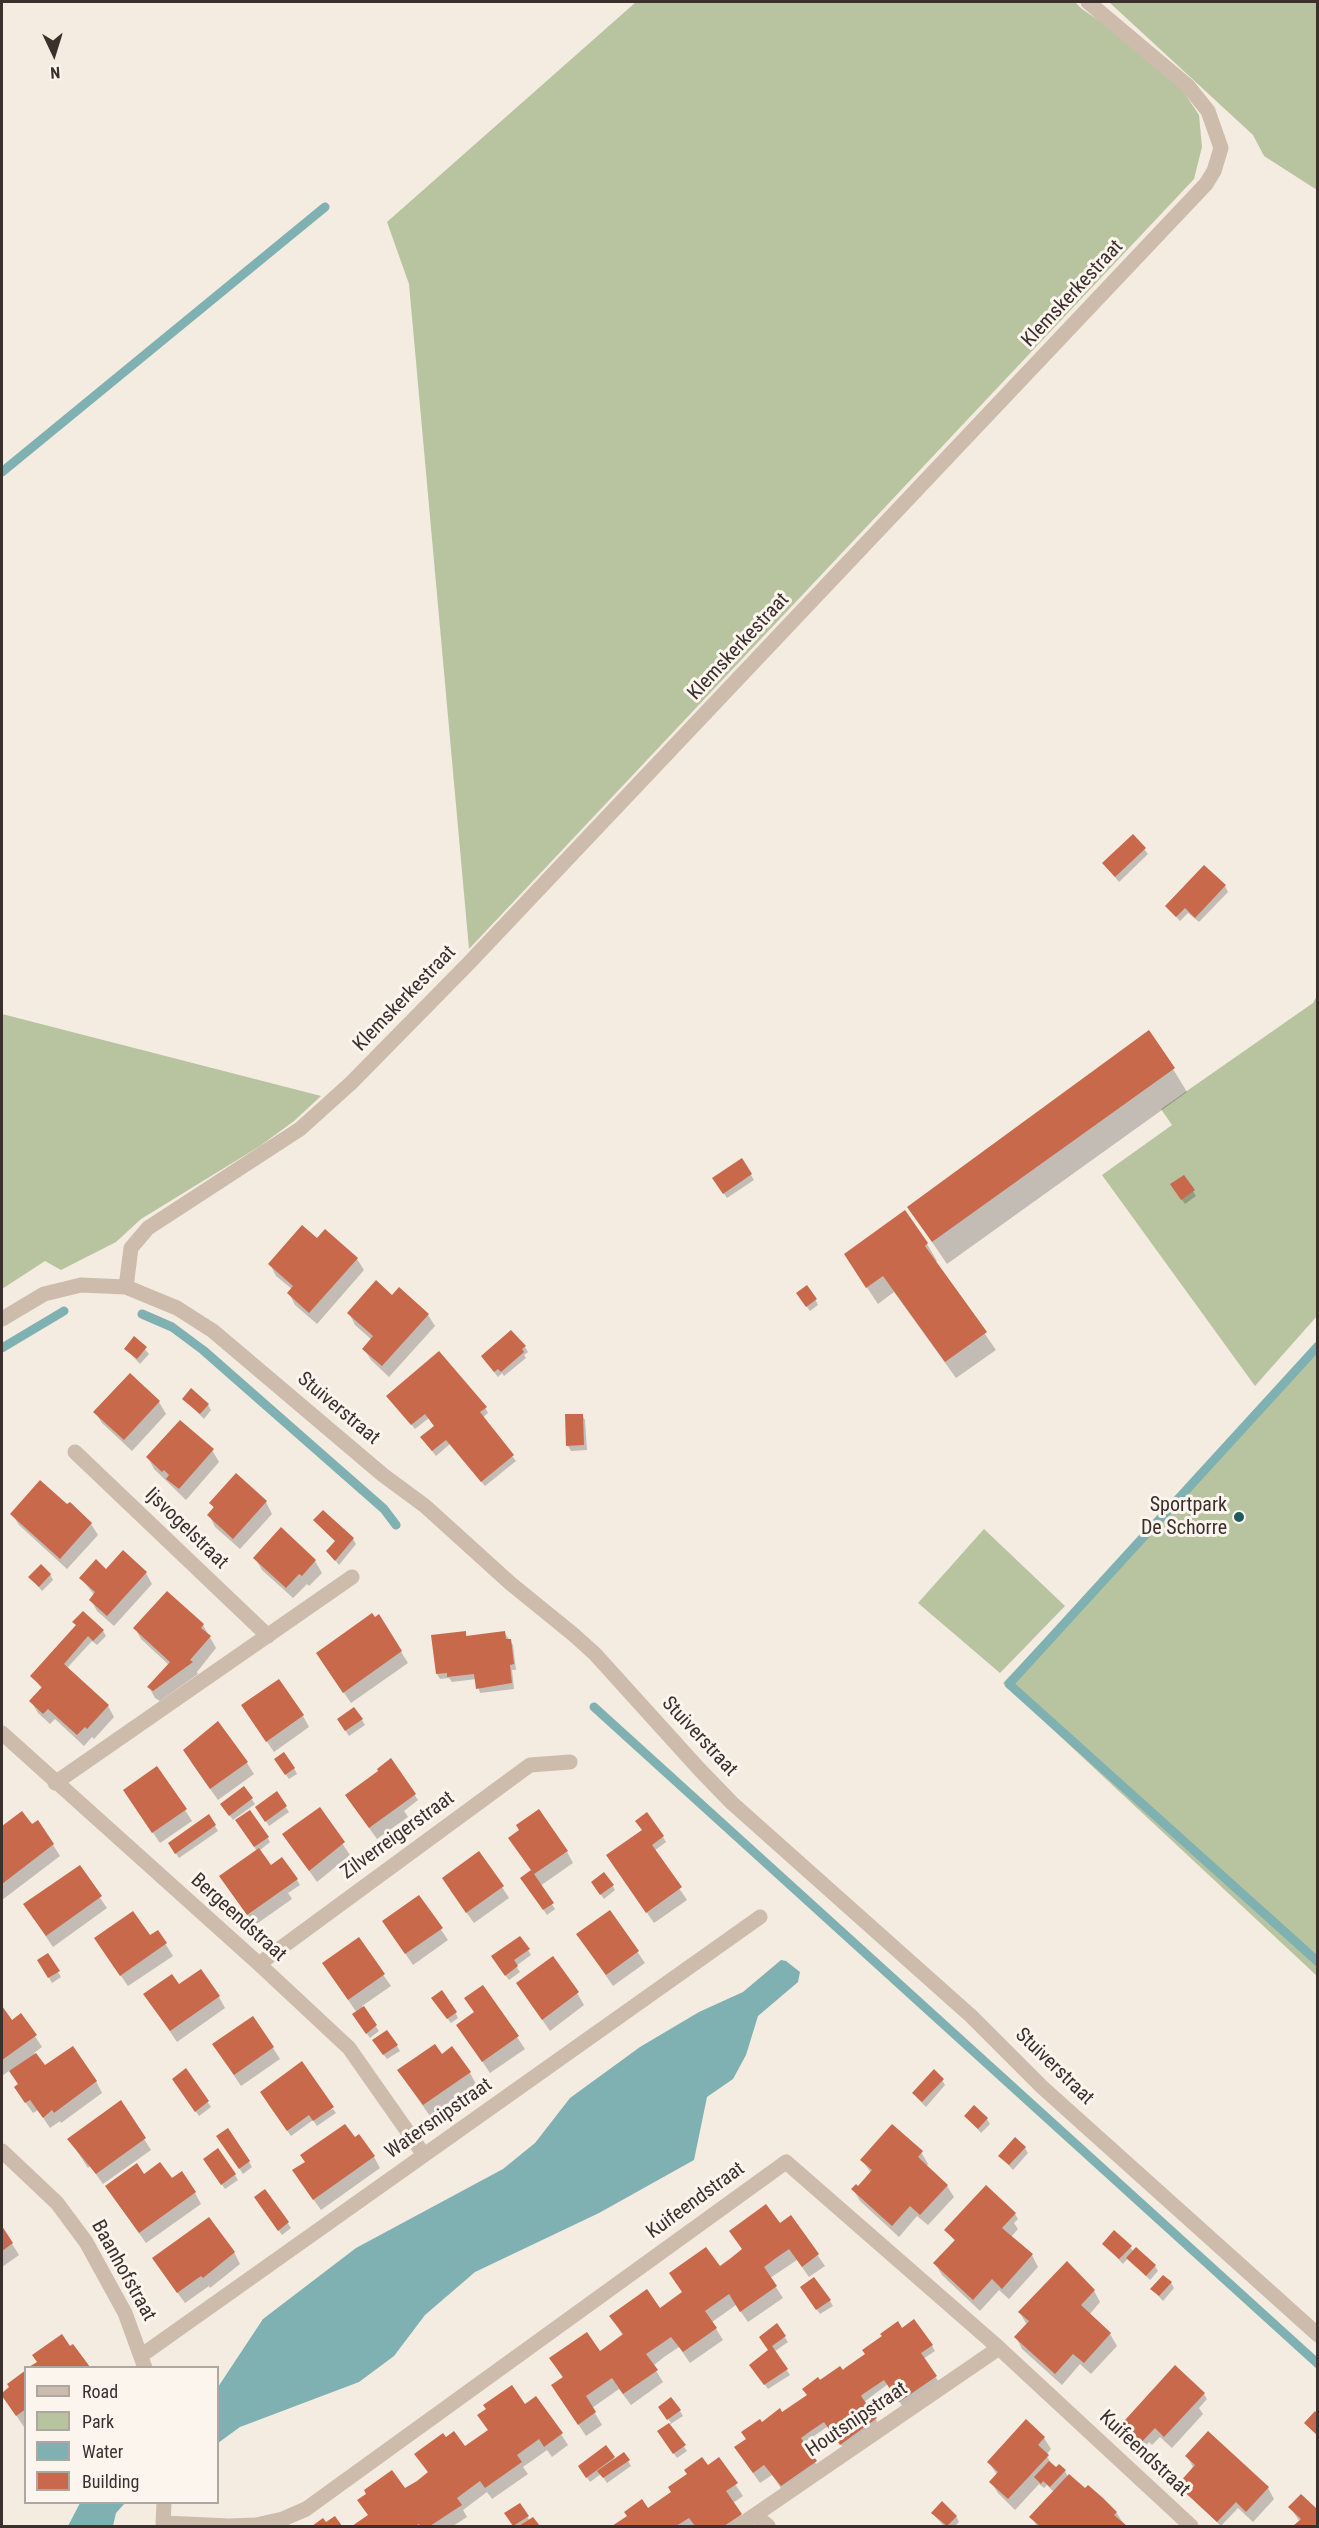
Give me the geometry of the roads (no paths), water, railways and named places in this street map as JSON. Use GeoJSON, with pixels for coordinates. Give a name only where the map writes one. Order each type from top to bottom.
{"type":"FeatureCollection","features":[{"type":"Feature","properties":{"kind":"street","name":"Klemskerkestraat"},"geometry":{"type":"LineString","coordinates":[[126,1287],[131,1248],[148,1228],[300,1129],[351,1083],[468,964],[1206,184],[1214,171],[1221,148],[1208,111],[1188,86],[1088,2]]}},
{"type":"Feature","properties":{"kind":"street","name":"Stuiverstraat"},"geometry":{"type":"LineString","coordinates":[[2,1319],[44,1294],[63,1289],[81,1285],[126,1287],[177,1308],[213,1331],[383,1475],[425,1506],[510,1583],[596,1654],[732,1803],[971,2016],[1042,2087],[1317,2335]]}},
{"type":"Feature","properties":{"kind":"street","name":"Ijsvogelstraat"},"geometry":{"type":"LineString","coordinates":[[75,1452],[267,1636]]}},
{"type":"Feature","properties":{"kind":"street"},"geometry":{"type":"LineString","coordinates":[[56,1783],[352,1577]]}},
{"type":"Feature","properties":{"kind":"street","name":"Bergeendstraat"},"geometry":{"type":"LineString","coordinates":[[2,1733],[349,2048],[424,2155]]}},
{"type":"Feature","properties":{"kind":"street","name":"Zilverreigerstraat"},"geometry":{"type":"LineString","coordinates":[[259,1964],[530,1765],[570,1762]]}},
{"type":"Feature","properties":{"kind":"street","name":"Watersnipstraat"},"geometry":{"type":"LineString","coordinates":[[144,2361],[424,2155],[760,1917]]}},
{"type":"Feature","properties":{"kind":"street","name":"Baanhofstraat"},"geometry":{"type":"LineString","coordinates":[[2,2151],[57,2203],[86,2242],[125,2313],[144,2361]]}},
{"type":"Feature","properties":{"kind":"street","name":"Kuifeendstraat"},"geometry":{"type":"LineString","coordinates":[[164,2525],[256,2525],[283,2519],[306,2509],[786,2162],[999,2348],[1191,2526]]}},
{"type":"Feature","properties":{"kind":"street","name":"Houtsnipstraat"},"geometry":{"type":"LineString","coordinates":[[739,2526],[999,2348]]}},
{"type":"Feature","properties":{"kind":"street"},"geometry":{"type":"LineString","coordinates":[[164,2504],[164,2525]]}},
{"type":"Feature","properties":{"kind":"street"},"geometry":{"type":"LineString","coordinates":[[755,2515],[768,2526]]}},
{"type":"Feature","properties":{"kind":"water"},"geometry":{"type":"Polygon","coordinates":[[[781,1960],[786,1961],[800,1972],[798,1982],[758,2016],[746,2055],[733,2079],[707,2097],[694,2160],[599,2213],[475,2272],[425,2315],[394,2356],[359,2382],[240,2427],[219,2442],[219,2385],[263,2319],[356,2248],[503,2169],[535,2143],[570,2098],[640,2047],[699,2012],[743,1992],[781,1960]]]}},
{"type":"Feature","properties":{"kind":"water"},"geometry":{"type":"Polygon","coordinates":[[[79,2504],[124,2504],[116,2513],[113,2526],[68,2526],[79,2504]]]}},
{"type":"Feature","properties":{"kind":"waterway"},"geometry":{"type":"LineString","coordinates":[[2,472],[325,207]]}},
{"type":"Feature","properties":{"kind":"waterway"},"geometry":{"type":"LineString","coordinates":[[2,1348],[64,1311]]}},
{"type":"Feature","properties":{"kind":"waterway"},"geometry":{"type":"LineString","coordinates":[[142,1314],[172,1327],[203,1350],[384,1509],[396,1525]]}},
{"type":"Feature","properties":{"kind":"waterway"},"geometry":{"type":"LineString","coordinates":[[1318,1346],[1009,1684],[1318,1962]]}},
{"type":"Feature","properties":{"kind":"waterway"},"geometry":{"type":"LineString","coordinates":[[594,1707],[1318,2364]]}},
{"type":"Feature","properties":{"kind":"place","name":"Sportpark De Schorre"},"geometry":{"type":"Point","coordinates":[1239,1517]}}]}
